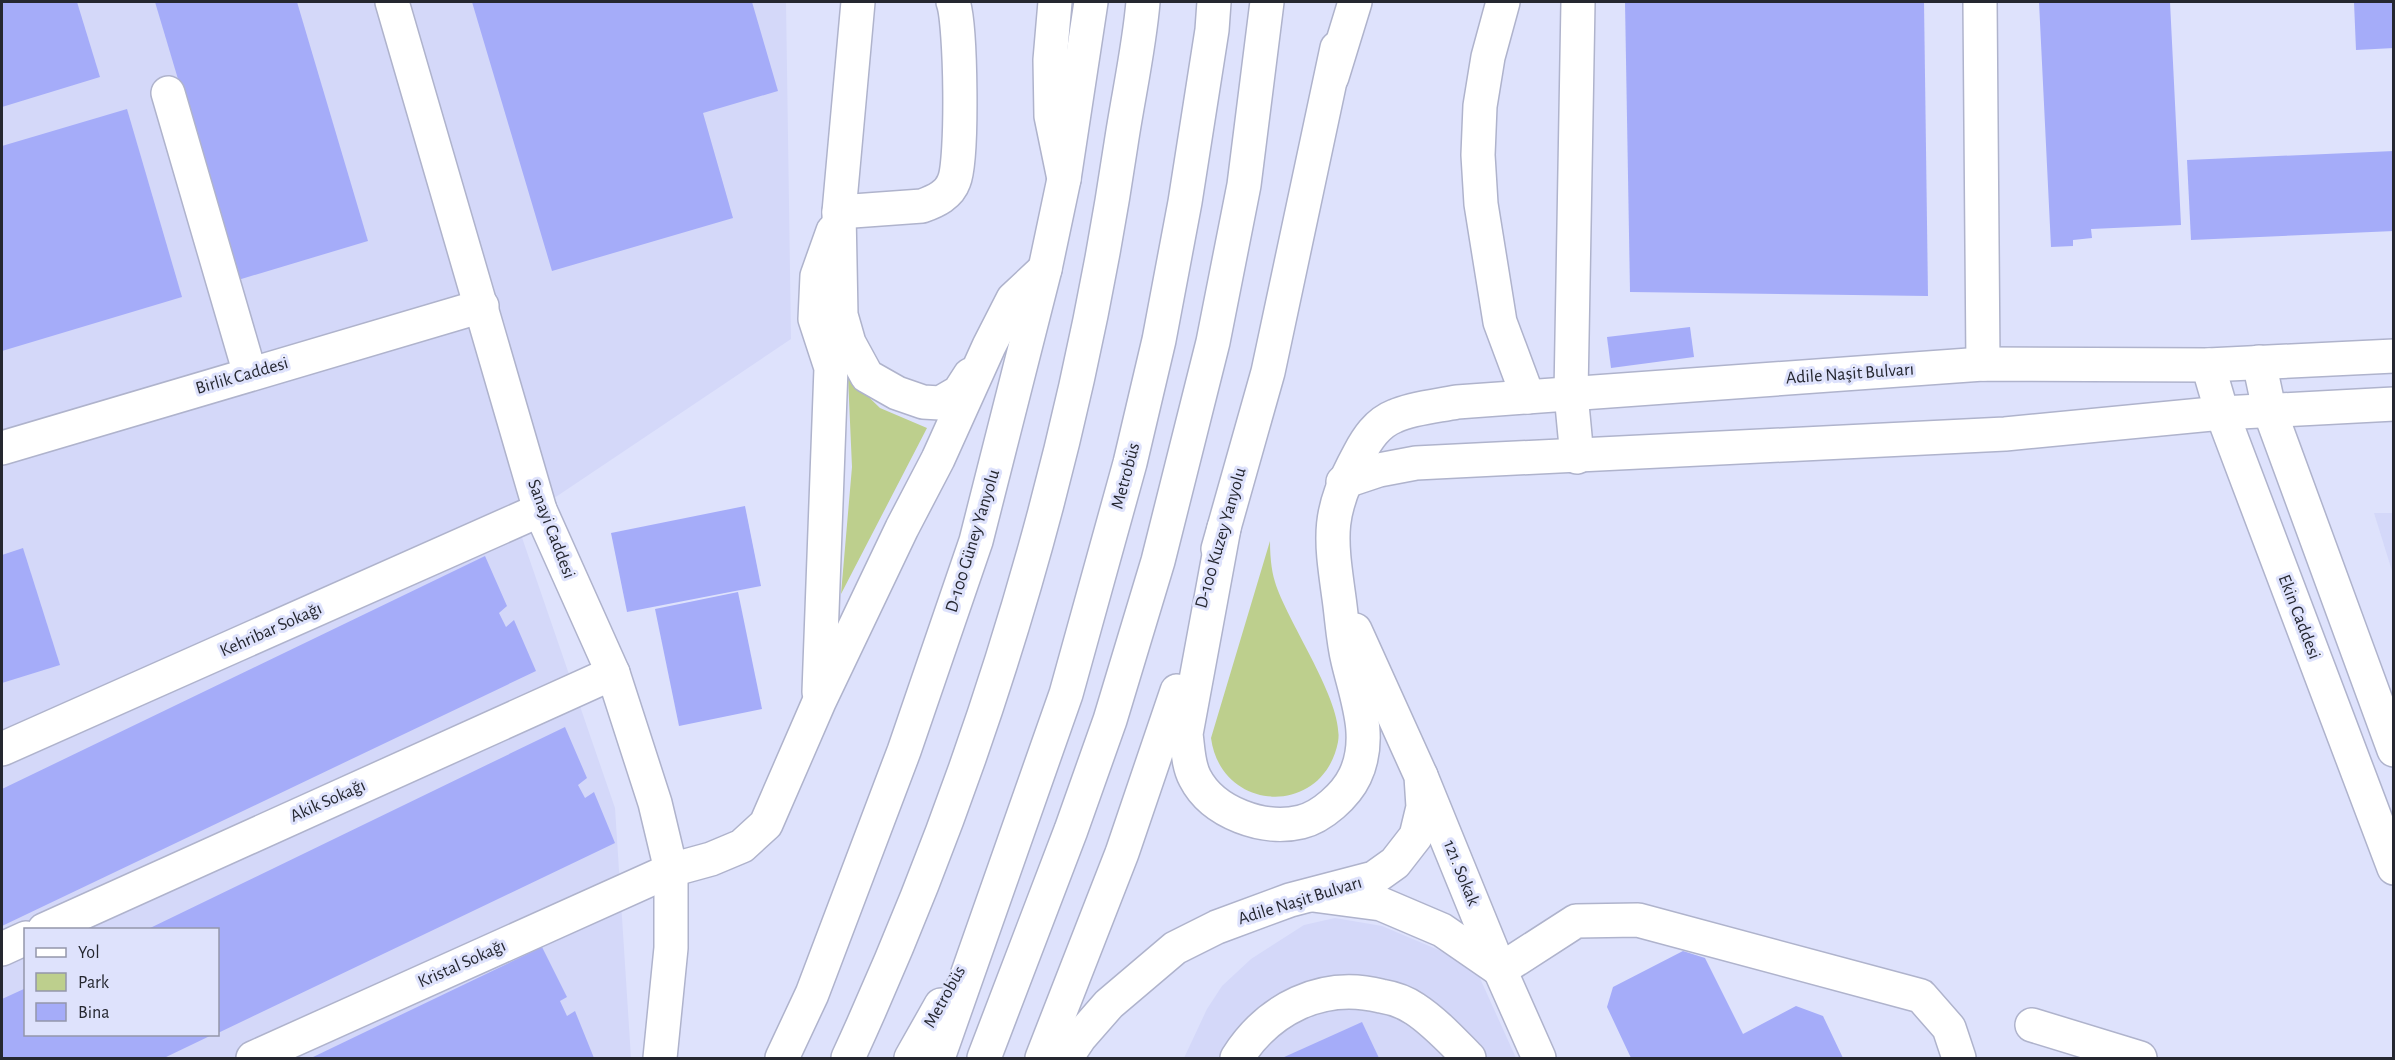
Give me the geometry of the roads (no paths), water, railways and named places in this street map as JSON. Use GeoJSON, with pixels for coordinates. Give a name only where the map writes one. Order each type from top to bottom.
{"type":"FeatureCollection","features":[{"type":"Feature","properties":{"kind":"main road","name":"Sanayi Caddesi"},"geometry":{"type":"LineString","coordinates":[[392,2],[540,510],[613,673],[655,803],[671,870],[671,948],[660,1059]]}},
{"type":"Feature","properties":{"kind":"main road"},"geometry":{"type":"LineString","coordinates":[[858,2],[839,212],[841,315],[849,343],[867,376],[897,393],[923,402],[940,403],[959,392],[989,346],[1013,299],[1046,269]]}},
{"type":"Feature","properties":{"kind":"main road"},"geometry":{"type":"LineString","coordinates":[[839,212],[922,206],[948,193],[955,180],[959,138],[957,12],[953,2]]}},
{"type":"Feature","properties":{"kind":"main road"},"geometry":{"type":"LineString","coordinates":[[1055,2],[1050,60],[1052,116],[1064,179]]}},
{"type":"Feature","properties":{"kind":"main road","name":"D-100 Güney Yanyolu"},"geometry":{"type":"LineString","coordinates":[[782,1059],[812,994],[904,751],[976,541],[1046,269],[1064,179],[1091,2]]}},
{"type":"Feature","properties":{"kind":"main road"},"geometry":{"type":"LineString","coordinates":[[848,1059],[882,984],[975,747],[1022,596],[1086,340],[1110,216],[1143,2]]}},
{"type":"Feature","properties":{"kind":"main road","name":"Metrobüs"},"geometry":{"type":"LineString","coordinates":[[938,1059],[1066,694],[1130,463],[1159,340],[1185,202],[1212,30],[1214,2]]}},
{"type":"Feature","properties":{"kind":"main road"},"geometry":{"type":"LineString","coordinates":[[984,1059],[1110,720],[1158,561],[1213,342],[1244,185],[1267,2]]}},
{"type":"Feature","properties":{"kind":"main road","name":"D-100 Kuzey Yanyolu"},"geometry":{"type":"LineString","coordinates":[[1042,1059],[1122,852],[1170,714],[1224,528],[1268,372],[1332,76],[1344,2]]}},
{"type":"Feature","properties":{"kind":"main road"},"geometry":{"type":"LineString","coordinates":[[1332,76],[1354,2]]}},
{"type":"Feature","properties":{"kind":"main road"},"geometry":{"type":"LineString","coordinates":[[1503,2],[1488,57],[1480,106],[1478,165],[1489,263],[1500,322],[1528,397]]}},
{"type":"Feature","properties":{"kind":"main road"},"geometry":{"type":"LineString","coordinates":[[1577,457],[1571,394],[1578,2]]}},
{"type":"Feature","properties":{"kind":"main road"},"geometry":{"type":"LineString","coordinates":[[1980,2],[1983,364]]}},
{"type":"Feature","properties":{"kind":"main road"},"geometry":{"type":"LineString","coordinates":[[168,93],[250,374]]}},
{"type":"Feature","properties":{"kind":"main road"},"geometry":{"type":"LineString","coordinates":[[819,702],[819,632],[831,368],[814,319],[817,276],[839,212]]}},
{"type":"Feature","properties":{"kind":"main road","name":"Birlik Caddesi"},"geometry":{"type":"LineString","coordinates":[[2,448],[482,306]]}},
{"type":"Feature","properties":{"kind":"main road","name":"Kristal Sokağı"},"geometry":{"type":"LineString","coordinates":[[253,1059],[671,870],[711,859],[742,846],[766,824],[819,702],[902,528],[938,459],[989,346]]}},
{"type":"Feature","properties":{"kind":"main road","name":"Adile Naşit Bulvarı"},"geometry":{"type":"LineString","coordinates":[[1224,528],[1186,734],[1194,777],[1205,794],[1225,810],[1249,819],[1274,823],[1302,822],[1323,812],[1340,797],[1355,776],[1362,751],[1362,713],[1347,659],[1332,559],[1333,518],[1343,482],[1370,434],[1394,416],[1457,402],[1983,364],[2208,365],[2394,356]]}},
{"type":"Feature","properties":{"kind":"main road"},"geometry":{"type":"LineString","coordinates":[[2259,362],[2269,410],[2394,750]]}},
{"type":"Feature","properties":{"kind":"main road","name":"Ekin Caddesi"},"geometry":{"type":"LineString","coordinates":[[2208,365],[2222,413],[2394,868]]}},
{"type":"Feature","properties":{"kind":"main road"},"geometry":{"type":"LineString","coordinates":[[1343,482],[1379,470],[1416,463],[1577,457],[2005,434],[2222,413],[2394,404]]}},
{"type":"Feature","properties":{"kind":"main road","name":"Kehribar Sokağı"},"geometry":{"type":"LineString","coordinates":[[2,749],[540,510]]}},
{"type":"Feature","properties":{"kind":"main road","name":"Adile Naşit Bulvarı"},"geometry":{"type":"LineString","coordinates":[[1066,1059],[1080,1037],[1109,1004],[1174,948],[1217,927],[1290,900],[1374,878],[1395,863],[1416,836],[1423,807],[1421,776],[1338,594]]}},
{"type":"Feature","properties":{"kind":"main road","name":"Akik Sokağı"},"geometry":{"type":"LineString","coordinates":[[48,928],[613,673]]}},
{"type":"Feature","properties":{"kind":"main road","name":"121. Sokak"},"geometry":{"type":"LineString","coordinates":[[1421,776],[1539,1059]]}},
{"type":"Feature","properties":{"kind":"main road"},"geometry":{"type":"LineString","coordinates":[[1312,896],[1381,904],[1442,930],[1500,970],[1576,921],[1638,920],[1921,996],[1949,1028],[1959,1059]]}},
{"type":"Feature","properties":{"kind":"main road","name":"Metrobüs"},"geometry":{"type":"LineString","coordinates":[[911,1059],[980,936]]}},
{"type":"Feature","properties":{"kind":"main road"},"geometry":{"type":"LineString","coordinates":[[2,949],[24,939]]}},
{"type":"Feature","properties":{"kind":"main road"},"geometry":{"type":"LineString","coordinates":[[1237,1059],[1263,1025],[1281,1011],[1324,994],[1347,992],[1394,999],[1415,1008],[1468,1058]]}},
{"type":"Feature","properties":{"kind":"main road"},"geometry":{"type":"LineString","coordinates":[[2032,1025],[2140,1059]]}}]}
